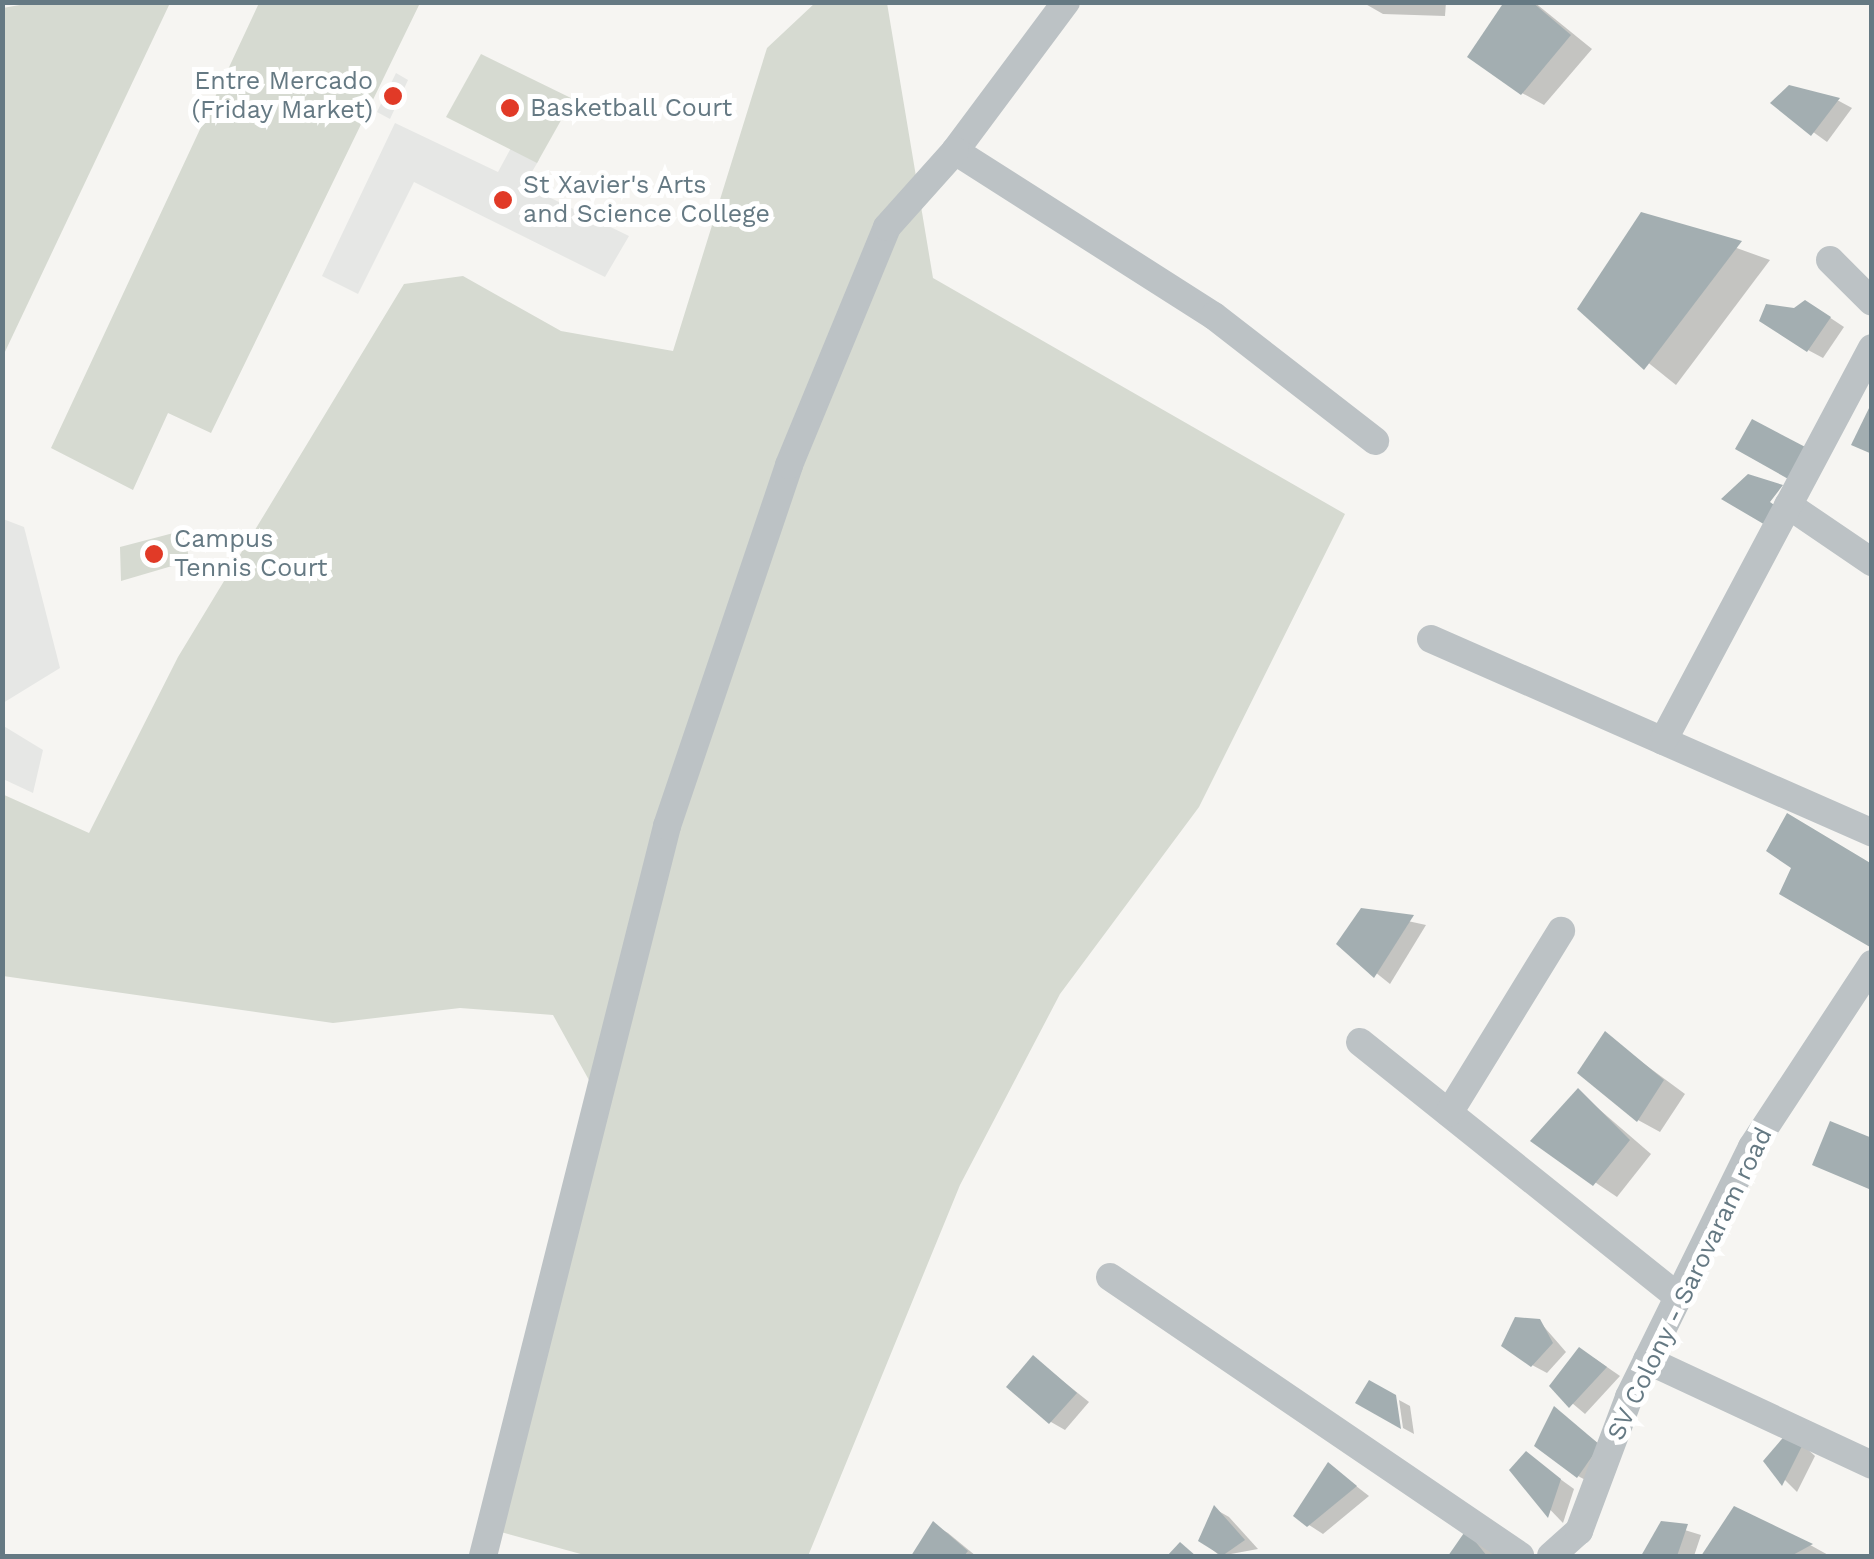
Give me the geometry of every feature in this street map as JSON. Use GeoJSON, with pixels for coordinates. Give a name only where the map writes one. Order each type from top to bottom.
{"type":"FeatureCollection","features":[{"type":"Feature","properties":{"kind":"street"},"geometry":{"type":"LineString","coordinates":[[482,1556],[667,826],[789,465],[888,226],[955,150],[1066,2]]}},
{"type":"Feature","properties":{"kind":"street"},"geometry":{"type":"LineString","coordinates":[[955,150],[1214,316],[1375,441]]}},
{"type":"Feature","properties":{"kind":"street"},"geometry":{"type":"LineString","coordinates":[[1830,260],[1872,302]]}},
{"type":"Feature","properties":{"kind":"street"},"geometry":{"type":"LineString","coordinates":[[1663,741],[1872,348]]}},
{"type":"Feature","properties":{"kind":"street"},"geometry":{"type":"LineString","coordinates":[[1788,505],[1872,562]]}},
{"type":"Feature","properties":{"kind":"street"},"geometry":{"type":"LineString","coordinates":[[1430,638],[1872,833]]}},
{"type":"Feature","properties":{"kind":"street"},"geometry":{"type":"LineString","coordinates":[[1449,1113],[1560,931]]}},
{"type":"Feature","properties":{"kind":"street","name":"SV Colony - Sarovaram road"},"geometry":{"type":"LineString","coordinates":[[1551,1556],[1579,1531],[1647,1360],[1752,1147],[1872,964]]}},
{"type":"Feature","properties":{"kind":"street"},"geometry":{"type":"LineString","coordinates":[[1360,1042],[1678,1297]]}},
{"type":"Feature","properties":{"kind":"street"},"geometry":{"type":"LineString","coordinates":[[1110,1277],[1520,1556]]}},
{"type":"Feature","properties":{"kind":"street"},"geometry":{"type":"LineString","coordinates":[[1647,1360],[1872,1466]]}},
{"type":"Feature","properties":{"kind":"shaded area"},"geometry":{"type":"Polygon","coordinates":[[[36,2],[170,3],[3,356],[3,8],[36,2]]]}},
{"type":"Feature","properties":{"kind":"shaded area"},"geometry":{"type":"Polygon","coordinates":[[[259,3],[420,3],[211,433],[168,413],[133,490],[51,448],[259,3]]]}},
{"type":"Feature","properties":{"kind":"shaded area"},"geometry":{"type":"Polygon","coordinates":[[[815,3],[887,3],[933,278],[1345,514],[1199,807],[1060,994],[960,1185],[808,1556],[588,1556],[490,1529],[595,1091],[553,1015],[460,1008],[333,1023],[3,976],[2,794],[89,833],[178,657],[404,284],[463,276],[561,331],[673,351],[767,48],[815,3]]]}},
{"type":"Feature","properties":{"kind":"shaded area","name":"Basketball Court"},"geometry":{"type":"Polygon","coordinates":[[[481,54],[573,99],[537,163],[446,117],[481,54]]]}},
{"type":"Feature","properties":{"kind":"shaded area","name":"Entre Mercado (Friday Market)"},"geometry":{"type":"Polygon","coordinates":[[[396,73],[408,80],[390,119],[377,112],[396,73]]]}},
{"type":"Feature","properties":{"kind":"shaded area","name":"St Xavier's Arts and Science College"},"geometry":{"type":"Polygon","coordinates":[[[395,123],[498,172],[512,146],[539,160],[524,185],[629,236],[605,277],[414,182],[358,294],[322,276],[395,123]]]}},
{"type":"Feature","properties":{"kind":"shaded area"},"geometry":{"type":"Polygon","coordinates":[[[3,519],[24,527],[60,668],[3,703],[3,519]]]}},
{"type":"Feature","properties":{"kind":"shaded area","name":"Campus Tennis Court"},"geometry":{"type":"Polygon","coordinates":[[[185,530],[189,561],[121,581],[120,547],[185,530]]]}},
{"type":"Feature","properties":{"kind":"shaded area"},"geometry":{"type":"Polygon","coordinates":[[[2,725],[43,750],[33,793],[3,779],[2,725]]]}},
{"type":"Feature","properties":{"kind":"building"},"geometry":{"type":"Polygon","coordinates":[[[1504,2],[1532,2],[1571,35],[1521,95],[1467,57],[1504,2]]]}},
{"type":"Feature","properties":{"kind":"building"},"geometry":{"type":"Polygon","coordinates":[[[1789,85],[1840,98],[1811,136],[1770,103],[1789,85]]]}},
{"type":"Feature","properties":{"kind":"building"},"geometry":{"type":"Polygon","coordinates":[[[1641,212],[1742,241],[1644,370],[1577,309],[1641,212]]]}},
{"type":"Feature","properties":{"kind":"building"},"geometry":{"type":"Polygon","coordinates":[[[1805,300],[1831,317],[1807,352],[1759,321],[1766,304],[1794,308],[1805,300]]]}},
{"type":"Feature","properties":{"kind":"building"},"geometry":{"type":"Polygon","coordinates":[[[1872,402],[1872,454],[1851,445],[1872,402]]]}},
{"type":"Feature","properties":{"kind":"building"},"geometry":{"type":"Polygon","coordinates":[[[1752,419],[1811,450],[1790,480],[1735,449],[1752,419]]]}},
{"type":"Feature","properties":{"kind":"building"},"geometry":{"type":"Polygon","coordinates":[[[1748,474],[1783,485],[1770,502],[1781,510],[1767,526],[1721,499],[1748,474]]]}},
{"type":"Feature","properties":{"kind":"building"},"geometry":{"type":"Polygon","coordinates":[[[1787,813],[1872,864],[1870,947],[1779,894],[1791,868],[1766,851],[1787,813]]]}},
{"type":"Feature","properties":{"kind":"building"},"geometry":{"type":"Polygon","coordinates":[[[1361,908],[1414,915],[1374,978],[1336,944],[1361,908]]]}},
{"type":"Feature","properties":{"kind":"building"},"geometry":{"type":"Polygon","coordinates":[[[1605,1031],[1664,1080],[1637,1122],[1577,1073],[1605,1031]]]}},
{"type":"Feature","properties":{"kind":"building"},"geometry":{"type":"Polygon","coordinates":[[[1578,1088],[1630,1140],[1593,1186],[1530,1141],[1578,1088]]]}},
{"type":"Feature","properties":{"kind":"building"},"geometry":{"type":"Polygon","coordinates":[[[1830,1121],[1872,1138],[1869,1189],[1812,1165],[1830,1121]]]}},
{"type":"Feature","properties":{"kind":"building"},"geometry":{"type":"Polygon","coordinates":[[[1515,1317],[1540,1319],[1553,1343],[1531,1367],[1501,1346],[1515,1317]]]}},
{"type":"Feature","properties":{"kind":"building"},"geometry":{"type":"Polygon","coordinates":[[[1579,1347],[1607,1367],[1569,1408],[1549,1386],[1579,1347]]]}},
{"type":"Feature","properties":{"kind":"building"},"geometry":{"type":"Polygon","coordinates":[[[1033,1355],[1077,1393],[1049,1424],[1006,1387],[1033,1355]]]}},
{"type":"Feature","properties":{"kind":"building"},"geometry":{"type":"Polygon","coordinates":[[[1369,1380],[1396,1395],[1401,1429],[1355,1403],[1369,1380]]]}},
{"type":"Feature","properties":{"kind":"building"},"geometry":{"type":"Polygon","coordinates":[[[1554,1406],[1600,1445],[1577,1478],[1534,1446],[1554,1406]]]}},
{"type":"Feature","properties":{"kind":"building"},"geometry":{"type":"Polygon","coordinates":[[[1787,1433],[1802,1446],[1782,1486],[1763,1461],[1787,1433]]]}},
{"type":"Feature","properties":{"kind":"building"},"geometry":{"type":"Polygon","coordinates":[[[1526,1451],[1561,1479],[1548,1518],[1509,1470],[1526,1451]]]}},
{"type":"Feature","properties":{"kind":"building"},"geometry":{"type":"Polygon","coordinates":[[[1328,1462],[1357,1486],[1307,1527],[1293,1516],[1328,1462]]]}},
{"type":"Feature","properties":{"kind":"building"},"geometry":{"type":"Polygon","coordinates":[[[1214,1505],[1245,1540],[1222,1556],[1198,1541],[1214,1505]]]}},
{"type":"Feature","properties":{"kind":"building"},"geometry":{"type":"Polygon","coordinates":[[[1734,1506],[1813,1544],[1791,1556],[1701,1556],[1734,1506]]]}},
{"type":"Feature","properties":{"kind":"building"},"geometry":{"type":"Polygon","coordinates":[[[933,1521],[968,1551],[964,1556],[911,1556],[933,1521]]]}},
{"type":"Feature","properties":{"kind":"building"},"geometry":{"type":"Polygon","coordinates":[[[1661,1521],[1688,1524],[1677,1556],[1641,1556],[1661,1521]]]}},
{"type":"Feature","properties":{"kind":"building"},"geometry":{"type":"Polygon","coordinates":[[[1466,1530],[1487,1556],[1448,1556],[1466,1530]]]}},
{"type":"Feature","properties":{"kind":"building"},"geometry":{"type":"Polygon","coordinates":[[[1180,1542],[1196,1556],[1167,1556],[1180,1542]]]}},
{"type":"Feature","properties":{"kind":"place","name":"Entre Mercado (Friday Market)"},"geometry":{"type":"Point","coordinates":[393,96]}},
{"type":"Feature","properties":{"kind":"place","name":"Basketball Court"},"geometry":{"type":"Point","coordinates":[510,108]}},
{"type":"Feature","properties":{"kind":"place","name":"St Xavier's Arts and Science College"},"geometry":{"type":"Point","coordinates":[503,200]}},
{"type":"Feature","properties":{"kind":"place","name":"Campus Tennis Court"},"geometry":{"type":"Point","coordinates":[154,554]}}]}
